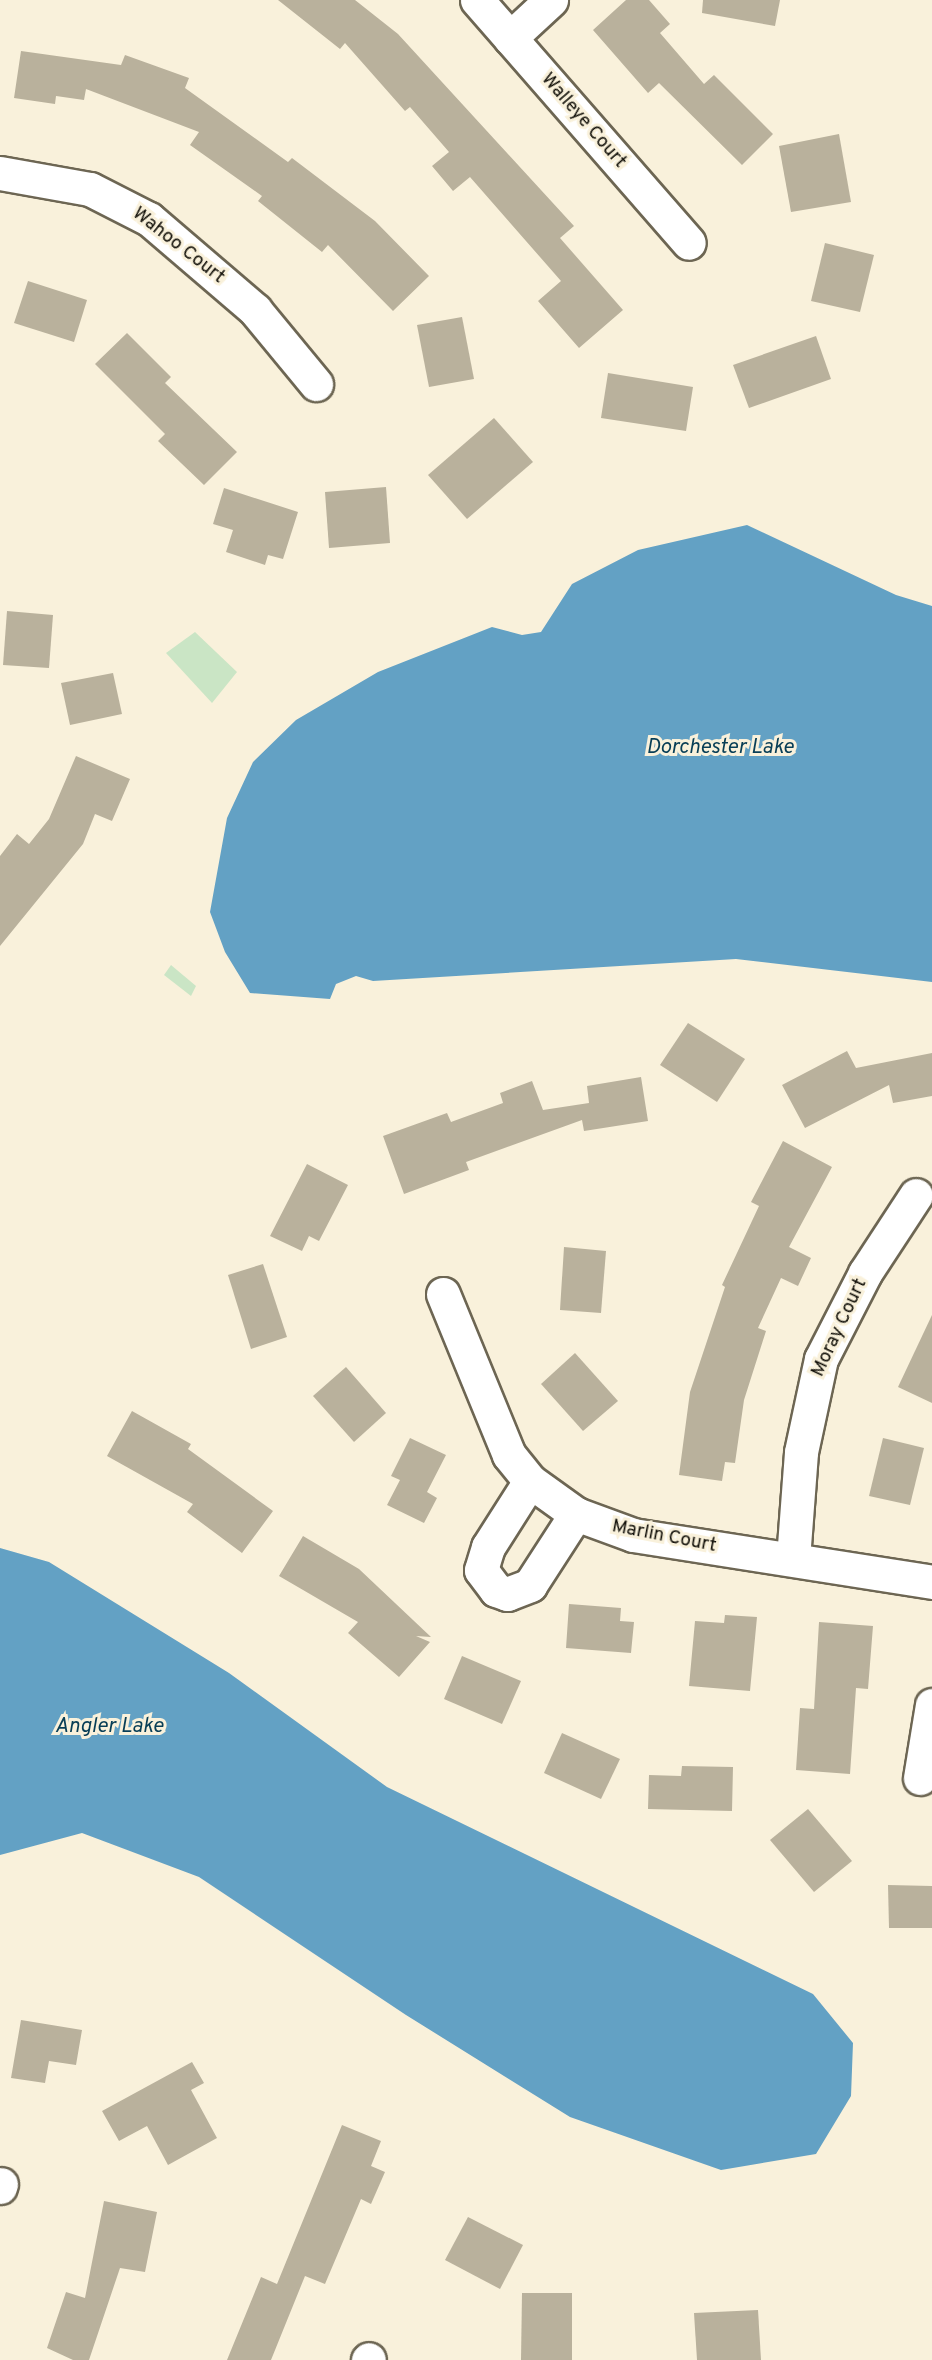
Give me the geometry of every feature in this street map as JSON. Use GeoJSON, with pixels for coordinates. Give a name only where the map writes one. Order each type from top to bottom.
{"type":"FeatureCollection","features":[{"type":"Feature","properties":{"kind":"street","name":"Walleye Court"},"geometry":{"type":"LineString","coordinates":[[477,0],[689,243]]}},
{"type":"Feature","properties":{"kind":"street"},"geometry":{"type":"LineString","coordinates":[[510,38],[551,0]]}},
{"type":"Feature","properties":{"kind":"street","name":"Wahoo Court"},"geometry":{"type":"LineString","coordinates":[[0,173],[90,189],[149,219],[255,310],[316,384]]}},
{"type":"Feature","properties":{"kind":"street","name":"Moray Court"},"geometry":{"type":"LineString","coordinates":[[793,1559],[801,1452],[821,1359],[865,1273],[916,1195]]}},
{"type":"Feature","properties":{"kind":"street","name":"Marlin Court"},"geometry":{"type":"LineString","coordinates":[[443,1293],[495,1430],[530,1481],[576,1514],[633,1535],[932,1582]]}},
{"type":"Feature","properties":{"kind":"street"},"geometry":{"type":"LineString","coordinates":[[530,1481],[488,1547],[481,1570],[496,1590],[507,1594],[530,1585],[576,1514]]}},
{"type":"Feature","properties":{"kind":"street"},"geometry":{"type":"LineString","coordinates":[[920,1778],[932,1705]]}},
{"type":"Feature","properties":{"kind":"green space"},"geometry":{"type":"Polygon","coordinates":[[[195,632],[237,672],[212,703],[166,653],[195,632]]]}},
{"type":"Feature","properties":{"kind":"green space"},"geometry":{"type":"Polygon","coordinates":[[[171,965],[196,986],[191,996],[164,975],[171,965]]]}},
{"type":"Feature","properties":{"kind":"water","name":"Dorchester Lake"},"geometry":{"type":"Polygon","coordinates":[[[747,525],[896,595],[932,606],[932,982],[736,959],[373,981],[356,976],[336,984],[330,999],[250,993],[225,952],[210,912],[227,818],[253,762],[296,720],[378,672],[492,627],[522,635],[541,632],[572,584],[638,550],[747,525]]]}},
{"type":"Feature","properties":{"kind":"water","name":"Angler Lake"},"geometry":{"type":"Polygon","coordinates":[[[0,1548],[49,1562],[229,1673],[387,1787],[813,1994],[853,2043],[851,2096],[816,2154],[721,2170],[570,2117],[406,2015],[199,1877],[82,1833],[0,1855],[0,1548]]]}},
{"type":"Feature","properties":{"kind":"building"},"geometry":{"type":"Polygon","coordinates":[[[278,0],[355,0],[398,34],[574,226],[560,238],[623,310],[579,348],[538,301],[561,281],[470,177],[453,191],[432,166],[449,152],[410,107],[405,111],[345,43],[340,49],[278,0]]]}},
{"type":"Feature","properties":{"kind":"building"},"geometry":{"type":"Polygon","coordinates":[[[626,0],[649,0],[670,24],[660,33],[704,84],[714,75],[773,134],[742,165],[659,83],[648,93],[593,30],[626,0]]]}},
{"type":"Feature","properties":{"kind":"building"},"geometry":{"type":"Polygon","coordinates":[[[703,0],[780,0],[775,26],[702,13],[703,0]]]}},
{"type":"Feature","properties":{"kind":"building"},"geometry":{"type":"Polygon","coordinates":[[[21,51],[121,65],[125,55],[189,78],[185,88],[288,162],[292,158],[375,221],[429,276],[393,311],[328,245],[322,252],[258,201],[262,196],[190,145],[199,132],[86,89],[84,100],[56,96],[55,104],[14,98],[21,51]]]}},
{"type":"Feature","properties":{"kind":"building"},"geometry":{"type":"Polygon","coordinates":[[[839,134],[851,202],[791,212],[779,146],[839,134]]]}},
{"type":"Feature","properties":{"kind":"building"},"geometry":{"type":"Polygon","coordinates":[[[825,243],[874,255],[860,312],[811,301],[825,243]]]}},
{"type":"Feature","properties":{"kind":"building"},"geometry":{"type":"Polygon","coordinates":[[[28,281],[87,300],[74,342],[14,323],[28,281]]]}},
{"type":"Feature","properties":{"kind":"building"},"geometry":{"type":"Polygon","coordinates":[[[462,317],[474,379],[429,387],[417,325],[462,317]]]}},
{"type":"Feature","properties":{"kind":"building"},"geometry":{"type":"Polygon","coordinates":[[[127,333],[171,377],[165,383],[237,452],[204,485],[158,441],[165,434],[95,364],[127,333]]]}},
{"type":"Feature","properties":{"kind":"building"},"geometry":{"type":"Polygon","coordinates":[[[816,336],[831,379],[749,408],[733,365],[816,336]]]}},
{"type":"Feature","properties":{"kind":"building"},"geometry":{"type":"Polygon","coordinates":[[[608,373],[693,387],[686,431],[601,418],[608,373]]]}},
{"type":"Feature","properties":{"kind":"building"},"geometry":{"type":"Polygon","coordinates":[[[494,418],[533,462],[467,519],[428,475],[494,418]]]}},
{"type":"Feature","properties":{"kind":"building"},"geometry":{"type":"Polygon","coordinates":[[[386,487],[390,543],[329,548],[325,492],[386,487]]]}},
{"type":"Feature","properties":{"kind":"building"},"geometry":{"type":"Polygon","coordinates":[[[224,488],[298,512],[283,559],[268,555],[265,565],[226,552],[233,530],[213,524],[224,488]]]}},
{"type":"Feature","properties":{"kind":"building"},"geometry":{"type":"Polygon","coordinates":[[[7,611],[53,615],[49,668],[3,665],[7,611]]]}},
{"type":"Feature","properties":{"kind":"building"},"geometry":{"type":"Polygon","coordinates":[[[113,673],[122,714],[70,725],[61,683],[113,673]]]}},
{"type":"Feature","properties":{"kind":"building"},"geometry":{"type":"Polygon","coordinates":[[[76,756],[130,779],[112,821],[95,814],[83,844],[0,946],[0,856],[17,834],[29,844],[49,819],[76,756]]]}},
{"type":"Feature","properties":{"kind":"building"},"geometry":{"type":"Polygon","coordinates":[[[688,1023],[745,1059],[717,1102],[660,1065],[688,1023]]]}},
{"type":"Feature","properties":{"kind":"building"},"geometry":{"type":"Polygon","coordinates":[[[847,1051],[856,1068],[932,1053],[932,1096],[893,1103],[889,1085],[805,1128],[782,1085],[847,1051]]]}},
{"type":"Feature","properties":{"kind":"building"},"geometry":{"type":"Polygon","coordinates":[[[641,1077],[648,1121],[584,1131],[582,1120],[466,1162],[469,1170],[404,1194],[383,1136],[447,1113],[451,1122],[503,1103],[500,1093],[532,1081],[543,1110],[589,1103],[587,1086],[641,1077]]]}},
{"type":"Feature","properties":{"kind":"building"},"geometry":{"type":"Polygon","coordinates":[[[783,1141],[832,1167],[789,1247],[811,1258],[798,1286],[781,1278],[758,1328],[766,1331],[744,1400],[735,1463],[725,1462],[722,1481],[679,1475],[690,1392],[725,1287],[722,1285],[759,1206],[751,1202],[783,1141]]]}},
{"type":"Feature","properties":{"kind":"building"},"geometry":{"type":"Polygon","coordinates":[[[307,1164],[348,1185],[319,1241],[309,1236],[302,1251],[270,1236],[307,1164]]]}},
{"type":"Feature","properties":{"kind":"building"},"geometry":{"type":"Polygon","coordinates":[[[564,1247],[606,1251],[601,1313],[560,1310],[564,1247]]]}},
{"type":"Feature","properties":{"kind":"building"},"geometry":{"type":"Polygon","coordinates":[[[263,1264],[287,1337],[251,1349],[228,1275],[263,1264]]]}},
{"type":"Feature","properties":{"kind":"building"},"geometry":{"type":"Polygon","coordinates":[[[932,1315],[932,1403],[898,1387],[932,1315]]]}},
{"type":"Feature","properties":{"kind":"building"},"geometry":{"type":"Polygon","coordinates":[[[575,1353],[618,1401],[583,1431],[541,1384],[575,1353]]]}},
{"type":"Feature","properties":{"kind":"building"},"geometry":{"type":"Polygon","coordinates":[[[346,1367],[386,1413],[354,1442],[313,1396],[346,1367]]]}},
{"type":"Feature","properties":{"kind":"building"},"geometry":{"type":"Polygon","coordinates":[[[132,1411],[191,1444],[188,1449],[273,1511],[242,1553],[187,1512],[193,1504],[107,1456],[132,1411]]]}},
{"type":"Feature","properties":{"kind":"building"},"geometry":{"type":"Polygon","coordinates":[[[410,1438],[446,1455],[427,1492],[437,1498],[424,1523],[387,1505],[400,1480],[391,1476],[410,1438]]]}},
{"type":"Feature","properties":{"kind":"building"},"geometry":{"type":"Polygon","coordinates":[[[883,1438],[924,1448],[910,1505],[869,1496],[883,1438]]]}},
{"type":"Feature","properties":{"kind":"building"},"geometry":{"type":"Polygon","coordinates":[[[303,1536],[359,1569],[431,1637],[416,1636],[430,1642],[399,1677],[348,1633],[358,1622],[279,1576],[303,1536]]]}},
{"type":"Feature","properties":{"kind":"building"},"geometry":{"type":"Polygon","coordinates":[[[569,1604],[621,1608],[620,1621],[634,1622],[631,1653],[566,1648],[569,1604]]]}},
{"type":"Feature","properties":{"kind":"building"},"geometry":{"type":"Polygon","coordinates":[[[725,1615],[757,1617],[750,1691],[689,1686],[695,1621],[724,1623],[725,1615]]]}},
{"type":"Feature","properties":{"kind":"building"},"geometry":{"type":"Polygon","coordinates":[[[819,1622],[873,1626],[868,1689],[856,1688],[850,1774],[796,1770],[800,1708],[814,1709],[819,1622]]]}},
{"type":"Feature","properties":{"kind":"building"},"geometry":{"type":"Polygon","coordinates":[[[462,1656],[521,1681],[502,1724],[444,1699],[462,1656]]]}},
{"type":"Feature","properties":{"kind":"building"},"geometry":{"type":"Polygon","coordinates":[[[562,1733],[620,1759],[601,1799],[544,1773],[562,1733]]]}},
{"type":"Feature","properties":{"kind":"building"},"geometry":{"type":"Polygon","coordinates":[[[682,1766],[733,1767],[732,1811],[648,1809],[649,1775],[681,1776],[682,1766]]]}},
{"type":"Feature","properties":{"kind":"building"},"geometry":{"type":"Polygon","coordinates":[[[808,1809],[852,1861],[814,1892],[770,1840],[808,1809]]]}},
{"type":"Feature","properties":{"kind":"building"},"geometry":{"type":"Polygon","coordinates":[[[888,1885],[932,1886],[932,1928],[889,1928],[888,1885]]]}},
{"type":"Feature","properties":{"kind":"building"},"geometry":{"type":"Polygon","coordinates":[[[21,2020],[82,2030],[76,2065],[49,2061],[45,2083],[11,2078],[21,2020]]]}},
{"type":"Feature","properties":{"kind":"building"},"geometry":{"type":"Polygon","coordinates":[[[192,2062],[204,2083],[191,2090],[217,2138],[168,2165],[147,2126],[119,2141],[102,2111],[192,2062]]]}},
{"type":"Feature","properties":{"kind":"building"},"geometry":{"type":"Polygon","coordinates":[[[342,2125],[381,2141],[371,2166],[385,2172],[371,2204],[361,2199],[325,2284],[305,2276],[271,2360],[227,2360],[261,2277],[277,2284],[342,2125]]]}},
{"type":"Feature","properties":{"kind":"building"},"geometry":{"type":"Polygon","coordinates":[[[104,2201],[157,2212],[145,2272],[120,2268],[89,2360],[73,2360],[47,2348],[66,2292],[85,2298],[104,2201]]]}},
{"type":"Feature","properties":{"kind":"building"},"geometry":{"type":"Polygon","coordinates":[[[468,2217],[523,2245],[500,2289],[445,2260],[468,2217]]]}},
{"type":"Feature","properties":{"kind":"building"},"geometry":{"type":"Polygon","coordinates":[[[522,2293],[572,2293],[572,2360],[521,2360],[522,2293]]]}},
{"type":"Feature","properties":{"kind":"building"},"geometry":{"type":"Polygon","coordinates":[[[758,2310],[761,2360],[697,2360],[694,2313],[758,2310]]]}}]}
